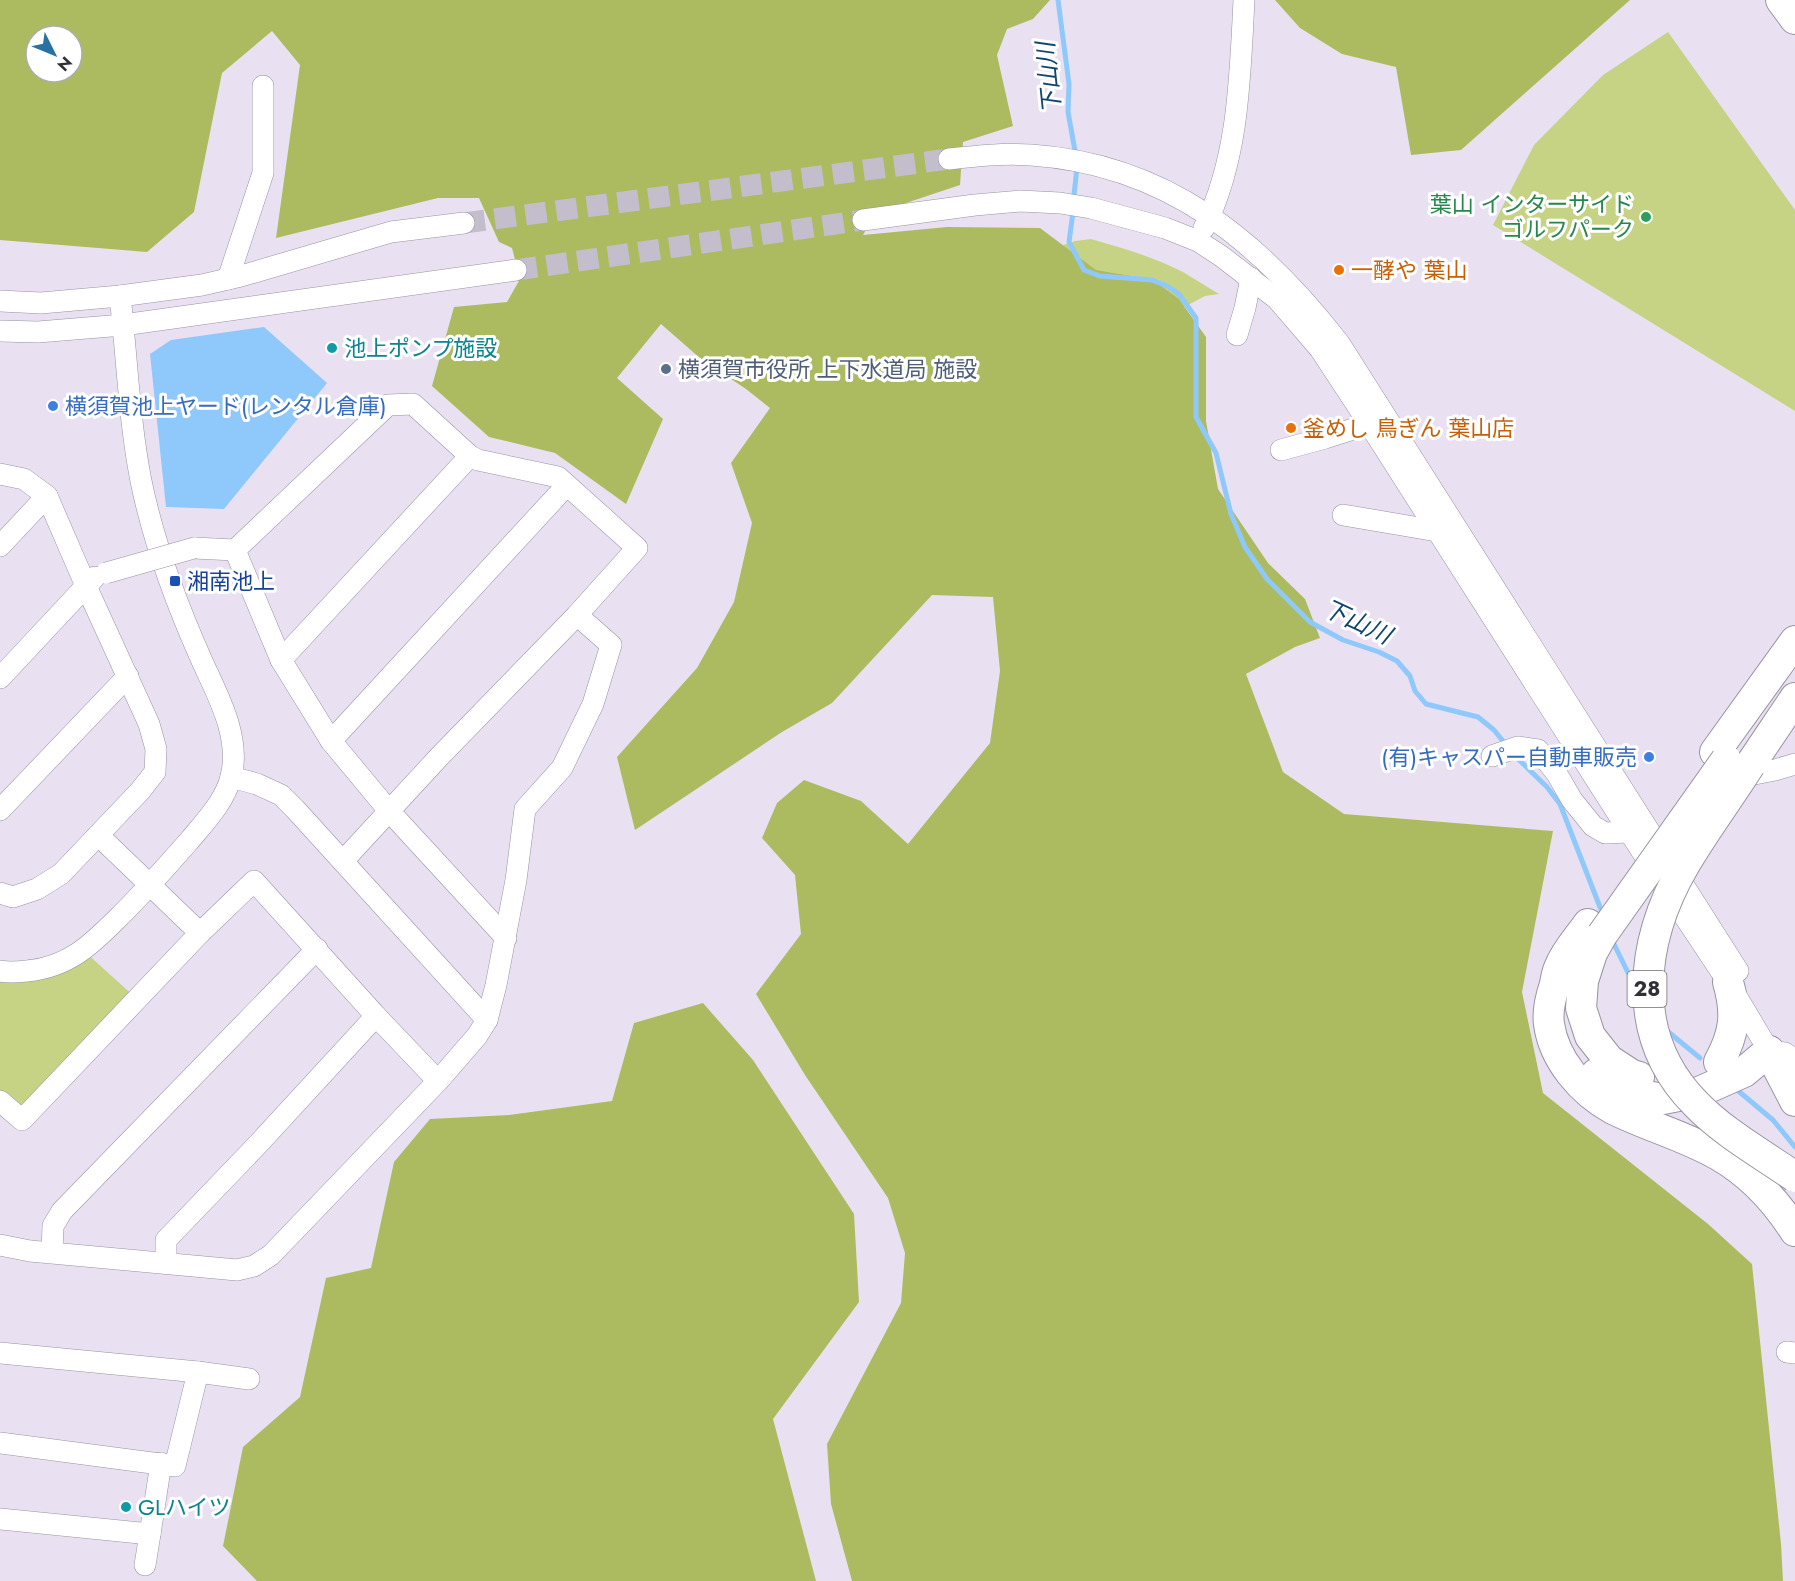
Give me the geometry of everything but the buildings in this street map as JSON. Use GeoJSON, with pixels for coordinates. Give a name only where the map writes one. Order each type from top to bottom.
{"type":"FeatureCollection","features":[{"type":"Feature","properties":{"kind":"highway"},"geometry":{"type":"LineString","coordinates":[[1780,0],[1795,19]]}},
{"type":"Feature","properties":{"kind":"highway"},"geometry":{"type":"LineString","coordinates":[[1730,759],[1795,640]]}},
{"type":"Feature","properties":{"kind":"highway"},"geometry":{"type":"LineString","coordinates":[[1795,664],[1730,759],[1595,930],[1560,966],[1551,999],[1549,1022],[1553,1042],[1560,1058],[1591,1094],[1613,1108],[1717,1154],[1741,1169],[1767,1193],[1784,1213],[1795,1231]]}},
{"type":"Feature","properties":{"kind":"highway","name":"28"},"geometry":{"type":"LineString","coordinates":[[1795,698],[1730,759],[1660,917],[1653,940],[1647,989],[1649,1014],[1656,1041],[1668,1070],[1695,1104],[1730,1133],[1795,1177]]}},
{"type":"Feature","properties":{"kind":"highway"},"geometry":{"type":"LineString","coordinates":[[1595,930],[1567,978],[1565,1006],[1574,1046],[1585,1064],[1612,1087],[1663,1099],[1699,1092],[1744,1072],[1786,1060]]}},
{"type":"Feature","properties":{"kind":"highway"},"geometry":{"type":"LineString","coordinates":[[1595,930],[1592,952],[1583,981],[1581,1008],[1590,1036],[1609,1060],[1632,1075],[1659,1081],[1689,1076],[1735,1055],[1786,1060]]}},
{"type":"Feature","properties":{"kind":"highway"},"geometry":{"type":"LineString","coordinates":[[1719,1062],[1731,1035],[1734,1019],[1733,999],[1728,982]]}},
{"type":"Feature","properties":{"kind":"highway"},"geometry":{"type":"LineString","coordinates":[[1786,1060],[1795,1101]]}},
{"type":"Feature","properties":{"kind":"street"},"geometry":{"type":"LineString","coordinates":[[1198,241],[1210,217],[1220,187],[1233,136],[1238,100],[1244,0]]}},
{"type":"Feature","properties":{"kind":"street"},"geometry":{"type":"LineString","coordinates":[[228,279],[263,173],[263,86]]}},
{"type":"Feature","properties":{"kind":"street"},"geometry":{"type":"LineString","coordinates":[[949,159],[997,154],[1031,155],[1098,165],[1152,183],[1182,199],[1240,238],[1268,262],[1313,309],[1339,343],[1662,867],[1728,982],[1786,1060]]}},
{"type":"Feature","properties":{"kind":"street"},"geometry":{"type":"LineString","coordinates":[[863,220],[1009,202],[1060,203],[1127,217],[1198,241],[1277,299],[1320,349],[1629,832],[1662,867],[1740,974],[1786,1060]]}},
{"type":"Feature","properties":{"kind":"street"},"geometry":{"type":"LineString","coordinates":[[0,301],[41,303],[120,296],[202,285],[390,232],[464,223]]}},
{"type":"Feature","properties":{"kind":"street"},"geometry":{"type":"LineString","coordinates":[[0,331],[38,332],[123,325],[516,270]]}},
{"type":"Feature","properties":{"kind":"street"},"geometry":{"type":"LineString","coordinates":[[1237,335],[1251,278]]}},
{"type":"Feature","properties":{"kind":"street"},"geometry":{"type":"LineString","coordinates":[[0,971],[6,973],[36,970],[69,960],[94,942],[152,885],[220,802],[231,777],[233,747],[221,702],[188,630],[153,531],[141,480],[128,388],[120,296]]}},
{"type":"Feature","properties":{"kind":"street"},"geometry":{"type":"LineString","coordinates":[[0,678],[95,577],[194,548],[235,550],[388,405],[413,404],[470,456],[478,460],[558,477],[637,548],[577,615],[439,757],[343,861]]}},
{"type":"Feature","properties":{"kind":"street"},"geometry":{"type":"LineString","coordinates":[[1281,450],[1369,424]]}},
{"type":"Feature","properties":{"kind":"street"},"geometry":{"type":"LineString","coordinates":[[281,660],[470,456]]}},
{"type":"Feature","properties":{"kind":"street"},"geometry":{"type":"LineString","coordinates":[[0,474],[24,478],[46,496],[149,724],[156,749],[155,772],[140,791],[61,874],[37,889],[13,897],[0,893]]}},
{"type":"Feature","properties":{"kind":"street"},"geometry":{"type":"LineString","coordinates":[[331,741],[567,485]]}},
{"type":"Feature","properties":{"kind":"street"},"geometry":{"type":"LineString","coordinates":[[0,546],[46,496]]}},
{"type":"Feature","properties":{"kind":"street"},"geometry":{"type":"LineString","coordinates":[[1343,515],[1437,531]]}},
{"type":"Feature","properties":{"kind":"street"},"geometry":{"type":"LineString","coordinates":[[235,550],[281,660],[331,741],[390,812],[506,938]]}},
{"type":"Feature","properties":{"kind":"street"},"geometry":{"type":"LineString","coordinates":[[0,1245],[30,1251],[237,1269],[254,1266],[271,1255],[438,1081],[477,1036],[487,1020],[506,938],[525,809],[562,768],[593,704],[611,645],[577,615]]}},
{"type":"Feature","properties":{"kind":"street"},"geometry":{"type":"LineString","coordinates":[[0,810],[128,676]]}},
{"type":"Feature","properties":{"kind":"street"},"geometry":{"type":"LineString","coordinates":[[1494,755],[1518,747],[1538,750],[1593,826],[1605,833],[1629,832]]}},
{"type":"Feature","properties":{"kind":"street"},"geometry":{"type":"LineString","coordinates":[[1662,867],[1724,780],[1795,764]]}},
{"type":"Feature","properties":{"kind":"street"},"geometry":{"type":"LineString","coordinates":[[231,777],[257,784],[281,795],[296,808],[487,1020]]}},
{"type":"Feature","properties":{"kind":"street"},"geometry":{"type":"LineString","coordinates":[[98,835],[200,933]]}},
{"type":"Feature","properties":{"kind":"street"},"geometry":{"type":"LineString","coordinates":[[0,1101],[22,1120],[200,933],[254,881],[438,1081]]}},
{"type":"Feature","properties":{"kind":"street"},"geometry":{"type":"LineString","coordinates":[[52,1252],[53,1226],[62,1211],[317,949]]}},
{"type":"Feature","properties":{"kind":"street"},"geometry":{"type":"LineString","coordinates":[[166,1263],[166,1240],[376,1016]]}},
{"type":"Feature","properties":{"kind":"street"},"geometry":{"type":"LineString","coordinates":[[0,1353],[249,1379]]}},
{"type":"Feature","properties":{"kind":"street"},"geometry":{"type":"LineString","coordinates":[[0,1443],[175,1466],[198,1372]]}},
{"type":"Feature","properties":{"kind":"street"},"geometry":{"type":"LineString","coordinates":[[146,1565],[161,1463]]}},
{"type":"Feature","properties":{"kind":"street"},"geometry":{"type":"LineString","coordinates":[[0,1519],[150,1534]]}},
{"type":"Feature","properties":{"kind":"green space"},"geometry":{"type":"Polygon","coordinates":[[[0,0],[1050,0],[1033,19],[1007,29],[997,55],[1013,126],[963,142],[960,185],[876,213],[863,235],[947,227],[1040,228],[1096,270],[1153,280],[1179,299],[1206,337],[1206,421],[1218,489],[1268,563],[1305,599],[1320,638],[1295,647],[1246,674],[1283,772],[1344,814],[1553,831],[1522,992],[1543,1093],[1708,1224],[1752,1264],[1783,1581],[852,1581],[831,1504],[827,1444],[901,1303],[905,1253],[888,1198],[805,1075],[756,994],[801,934],[795,875],[762,838],[777,803],[804,780],[861,801],[908,844],[990,743],[1000,671],[993,597],[932,595],[832,703],[782,732],[635,830],[617,757],[697,668],[734,602],[752,523],[731,463],[770,408],[701,359],[661,324],[617,378],[663,419],[626,504],[555,453],[489,437],[432,386],[454,307],[507,302],[520,279],[512,248],[499,242],[479,198],[438,198],[276,238],[300,65],[272,31],[222,73],[194,212],[147,252],[0,240],[0,0]]]}},
{"type":"Feature","properties":{"kind":"green space"},"geometry":{"type":"Polygon","coordinates":[[[1275,0],[1630,0],[1461,150],[1411,155],[1396,67],[1342,54],[1300,28],[1275,0]]]}},
{"type":"Feature","properties":{"kind":"green space","name":"葉山 インターサイド ゴルフパーク"},"geometry":{"type":"Polygon","coordinates":[[[1668,32],[1795,210],[1795,411],[1493,225],[1534,145],[1603,75],[1668,32]]]}},
{"type":"Feature","properties":{"kind":"green space"},"geometry":{"type":"Polygon","coordinates":[[[1091,239],[1161,262],[1183,272],[1219,294],[1205,296],[1190,304],[1170,310],[1088,281],[1063,245],[1091,239]]]}},
{"type":"Feature","properties":{"kind":"green space"},"geometry":{"type":"Polygon","coordinates":[[[83,950],[137,999],[22,1120],[0,1101],[0,971],[83,950]]]}},
{"type":"Feature","properties":{"kind":"green space"},"geometry":{"type":"Polygon","coordinates":[[[703,1003],[753,1060],[854,1214],[859,1302],[773,1419],[816,1581],[257,1581],[223,1546],[243,1447],[300,1397],[326,1278],[371,1268],[394,1162],[430,1119],[509,1115],[612,1101],[634,1023],[703,1003]]]}},
{"type":"Feature","properties":{"kind":"water"},"geometry":{"type":"Polygon","coordinates":[[[264,327],[327,383],[224,509],[166,507],[150,354],[171,340],[264,327]]]}},
{"type":"Feature","properties":{"kind":"waterway","name":"下山川"},"geometry":{"type":"LineString","coordinates":[[1058,0],[1069,84],[1068,112],[1075,151]]}},
{"type":"Feature","properties":{"kind":"waterway","name":"下山川"},"geometry":{"type":"LineString","coordinates":[[1074,195],[1077,167]]}},
{"type":"Feature","properties":{"kind":"waterway","name":"下山川"},"geometry":{"type":"LineString","coordinates":[[1073,212],[1069,242],[1084,270],[1100,276],[1152,280],[1167,286],[1179,294],[1196,318],[1196,417],[1216,453],[1231,514],[1245,547],[1267,579],[1310,622],[1343,640],[1379,652],[1397,661],[1410,676],[1415,691],[1426,704],[1478,717],[1494,730],[1507,746]]}},
{"type":"Feature","properties":{"kind":"waterway","name":"下山川"},"geometry":{"type":"LineString","coordinates":[[1512,753],[1547,787],[1560,804],[1603,915]]}},
{"type":"Feature","properties":{"kind":"waterway","name":"下山川"},"geometry":{"type":"LineString","coordinates":[[1611,938],[1636,989]]}},
{"type":"Feature","properties":{"kind":"waterway","name":"下山川"},"geometry":{"type":"LineString","coordinates":[[1666,1030],[1700,1058]]}},
{"type":"Feature","properties":{"kind":"waterway","name":"下山川"},"geometry":{"type":"LineString","coordinates":[[1736,1089],[1773,1120],[1795,1147]]}},
{"type":"Feature","properties":{"kind":"tunnel"},"geometry":{"type":"LineString","coordinates":[[464,223],[949,159]]}},
{"type":"Feature","properties":{"kind":"tunnel"},"geometry":{"type":"LineString","coordinates":[[516,270],[863,220]]}},
{"type":"Feature","properties":{"kind":"place","name":"葉山 インターサイド ゴルフパーク"},"geometry":{"type":"Point","coordinates":[1646,217]}},
{"type":"Feature","properties":{"kind":"place","name":"一酵や 葉山"},"geometry":{"type":"Point","coordinates":[1339,270]}},
{"type":"Feature","properties":{"kind":"place","name":"池上ポンプ施設"},"geometry":{"type":"Point","coordinates":[332,348]}},
{"type":"Feature","properties":{"kind":"place","name":"横須賀市役所 上下水道局 施設"},"geometry":{"type":"Point","coordinates":[666,369]}},
{"type":"Feature","properties":{"kind":"place","name":"横須賀池上ヤード(レンタル倉庫)"},"geometry":{"type":"Point","coordinates":[53,406]}},
{"type":"Feature","properties":{"kind":"place","name":"釜めし 鳥ぎん 葉山店"},"geometry":{"type":"Point","coordinates":[1291,428]}},
{"type":"Feature","properties":{"kind":"place","name":"湘南池上"},"geometry":{"type":"Point","coordinates":[175,581]}},
{"type":"Feature","properties":{"kind":"place","name":"(有)キャスパー自動車販売"},"geometry":{"type":"Point","coordinates":[1649,757]}},
{"type":"Feature","properties":{"kind":"place","name":"GLハイツ"},"geometry":{"type":"Point","coordinates":[126,1507]}}]}
